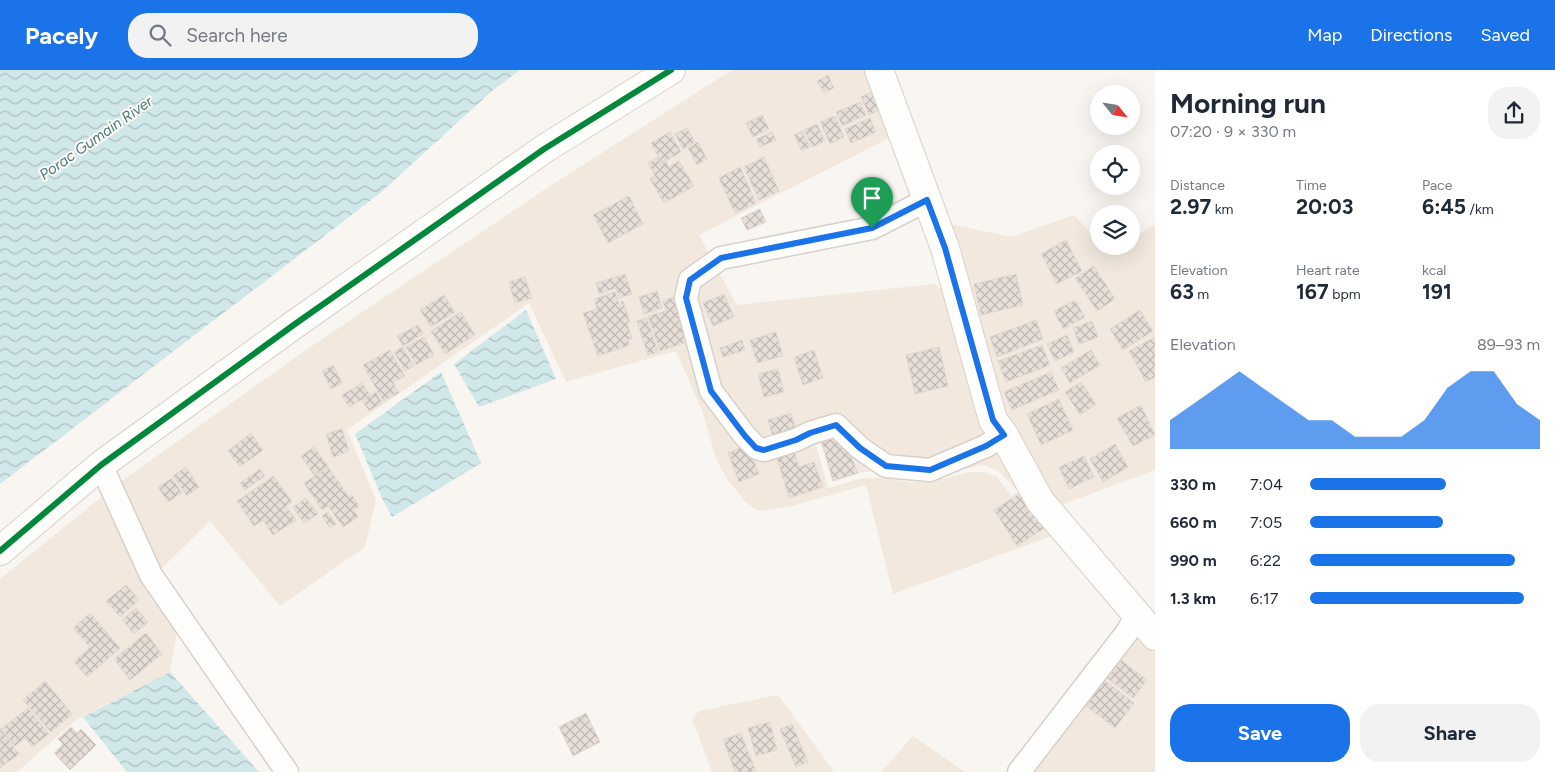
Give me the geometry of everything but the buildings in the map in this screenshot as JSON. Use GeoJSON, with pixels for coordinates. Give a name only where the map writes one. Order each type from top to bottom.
{"type":"FeatureCollection","features":[{"type":"Feature","properties":{"kind":"street"},"geometry":{"type":"LineString","coordinates":[[0,551],[101,465],[295,324],[544,149],[671,70]]}},
{"type":"Feature","properties":{"kind":"street"},"geometry":{"type":"LineString","coordinates":[[879,70],[945,248],[993,420],[1004,435],[1040,502],[1155,636]]}},
{"type":"Feature","properties":{"kind":"street"},"geometry":{"type":"LineString","coordinates":[[927,200],[872,228],[721,258],[690,280],[686,298],[711,391],[745,436],[756,448],[764,450],[836,425],[860,448],[886,466],[930,470],[986,446],[1004,435]]}},
{"type":"Feature","properties":{"kind":"street"},"geometry":{"type":"LineString","coordinates":[[101,465],[151,575],[288,772]]}},
{"type":"Feature","properties":{"kind":"street"},"geometry":{"type":"LineString","coordinates":[[1019,772],[1128,631],[1137,613]]}},
{"type":"Feature","properties":{"kind":"shaded area"},"geometry":{"type":"Polygon","coordinates":[[[732,70],[867,70],[877,89],[893,136],[699,235],[737,305],[934,284],[947,293],[989,429],[1021,486],[1015,489],[999,471],[984,465],[910,477],[884,471],[862,472],[832,481],[818,433],[811,430],[796,437],[766,445],[757,444],[714,389],[701,343],[694,346],[708,395],[743,439],[757,452],[763,454],[809,436],[814,437],[828,488],[863,478],[930,482],[972,472],[983,472],[997,477],[1011,496],[1024,489],[1055,535],[893,594],[866,485],[792,506],[758,511],[744,500],[727,479],[716,459],[702,410],[676,351],[566,382],[529,303],[347,430],[376,500],[365,547],[280,606],[210,521],[152,578],[178,628],[170,672],[76,720],[17,772],[0,772],[0,579],[119,483],[306,350],[550,186],[732,70]]]}},
{"type":"Feature","properties":{"kind":"shaded area"},"geometry":{"type":"Polygon","coordinates":[[[1074,215],[1090,232],[1090,255],[1140,255],[1140,234],[1153,225],[1155,227],[1155,470],[1058,506],[999,408],[945,223],[1012,237],[1074,215]]]}},
{"type":"Feature","properties":{"kind":"shaded area"},"geometry":{"type":"Polygon","coordinates":[[[1137,635],[1155,648],[1155,772],[1027,772],[1137,635]]]}},
{"type":"Feature","properties":{"kind":"shaded area"},"geometry":{"type":"Polygon","coordinates":[[[778,695],[833,770],[830,772],[712,772],[692,719],[699,711],[778,695]]]}},
{"type":"Feature","properties":{"kind":"shaded area"},"geometry":{"type":"Polygon","coordinates":[[[913,736],[965,772],[881,772],[913,736]]]}},
{"type":"Feature","properties":{"kind":"water","name":"Porac Gumain River"},"geometry":{"type":"Polygon","coordinates":[[[0,70],[520,70],[492,91],[379,194],[0,484],[0,70]]]}},
{"type":"Feature","properties":{"kind":"water"},"geometry":{"type":"Polygon","coordinates":[[[526,310],[556,379],[479,407],[454,364],[526,310]]]}},
{"type":"Feature","properties":{"kind":"water"},"geometry":{"type":"Polygon","coordinates":[[[441,372],[481,463],[392,517],[355,434],[441,372]]]}},
{"type":"Feature","properties":{"kind":"water"},"geometry":{"type":"Polygon","coordinates":[[[170,672],[259,772],[127,772],[83,717],[170,672]]]}},
{"type":"Feature","properties":{"kind":"cycle path"},"geometry":{"type":"LineString","coordinates":[[0,551],[101,465],[295,324],[544,149],[671,70]]}},
{"type":"Feature","properties":{"kind":"cycle path"},"geometry":{"type":"LineString","coordinates":[[927,200],[872,228],[721,258],[690,280],[686,298],[711,391],[745,436],[757,448],[764,450],[836,425],[860,448],[886,466],[930,470],[986,446],[1004,435]]}},
{"type":"Feature","properties":{"kind":"route"},"geometry":{"type":"LineString","coordinates":[[927,200],[945,248],[993,420],[1004,435],[965,456],[930,470],[886,466],[860,448],[836,425],[764,450],[756,448],[711,391],[686,298],[690,280],[721,258],[872,228],[927,200]]}}]}
